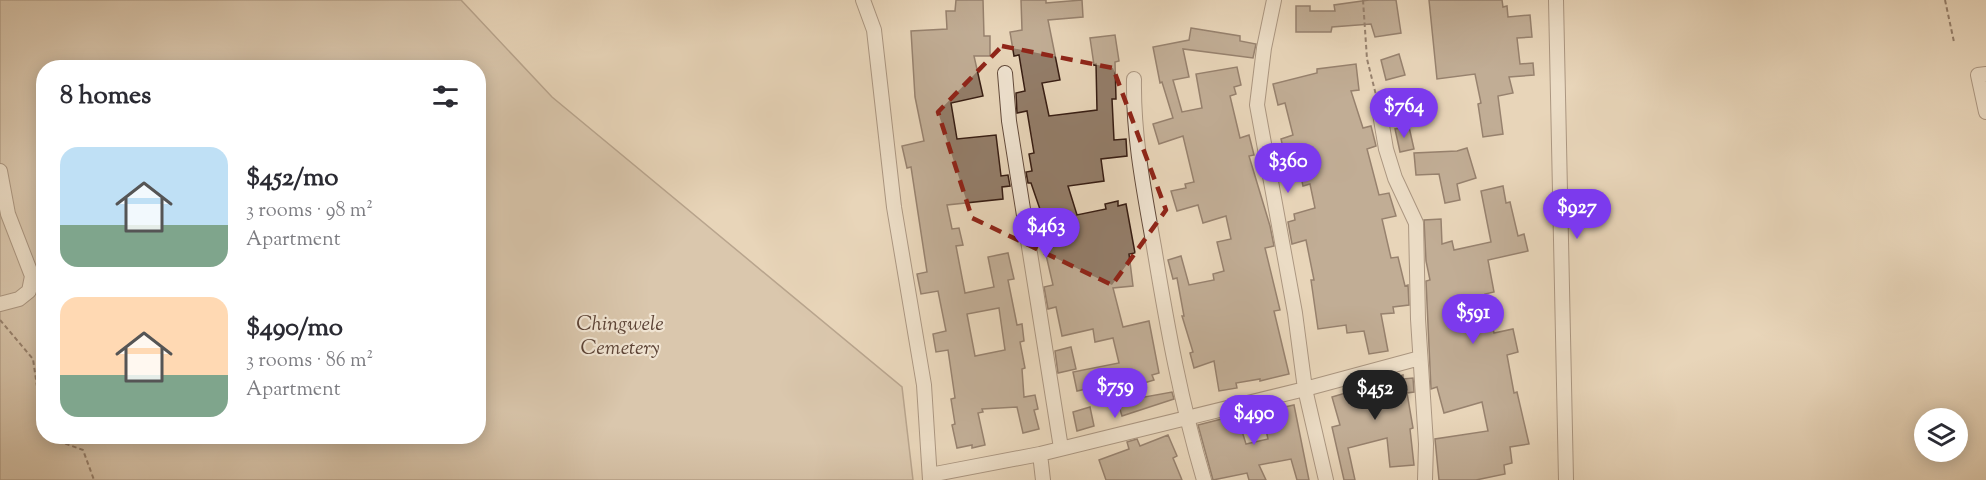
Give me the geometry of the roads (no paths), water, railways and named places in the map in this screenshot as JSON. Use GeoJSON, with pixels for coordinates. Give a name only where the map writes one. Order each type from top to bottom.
{"type":"FeatureCollection","features":[{"type":"Feature","properties":{"kind":"street"},"geometry":{"type":"LineString","coordinates":[[863,0],[874,30],[894,207],[924,385],[930,477],[1040,454],[1305,389],[1420,357]]}},
{"type":"Feature","properties":{"kind":"street"},"geometry":{"type":"LineString","coordinates":[[1274,0],[1264,48],[1257,105],[1295,313],[1305,389],[1326,480]]}},
{"type":"Feature","properties":{"kind":"street"},"geometry":{"type":"LineString","coordinates":[[1556,0],[1566,480]]}},
{"type":"Feature","properties":{"kind":"street"},"geometry":{"type":"LineString","coordinates":[[1005,73],[1009,121],[1060,448]]}},
{"type":"Feature","properties":{"kind":"street"},"geometry":{"type":"LineString","coordinates":[[1986,74],[1978,75],[1986,112]]}},
{"type":"Feature","properties":{"kind":"street"},"geometry":{"type":"LineString","coordinates":[[1134,79],[1133,117],[1167,336],[1185,417],[1204,480]]}},
{"type":"Feature","properties":{"kind":"street"},"geometry":{"type":"LineString","coordinates":[[1379,108],[1392,168],[1416,223],[1420,357],[1425,424],[1425,480]]}},
{"type":"Feature","properties":{"kind":"street"},"geometry":{"type":"LineString","coordinates":[[0,171],[8,214],[32,276],[29,291],[19,299],[0,304]]}},
{"type":"Feature","properties":{"kind":"street"},"geometry":{"type":"LineString","coordinates":[[1040,454],[1044,480]]}},
{"type":"Feature","properties":{"kind":"park label","name":"Chingwele Cemetery"},"geometry":{"type":"Point","coordinates":[620,337]}}]}
